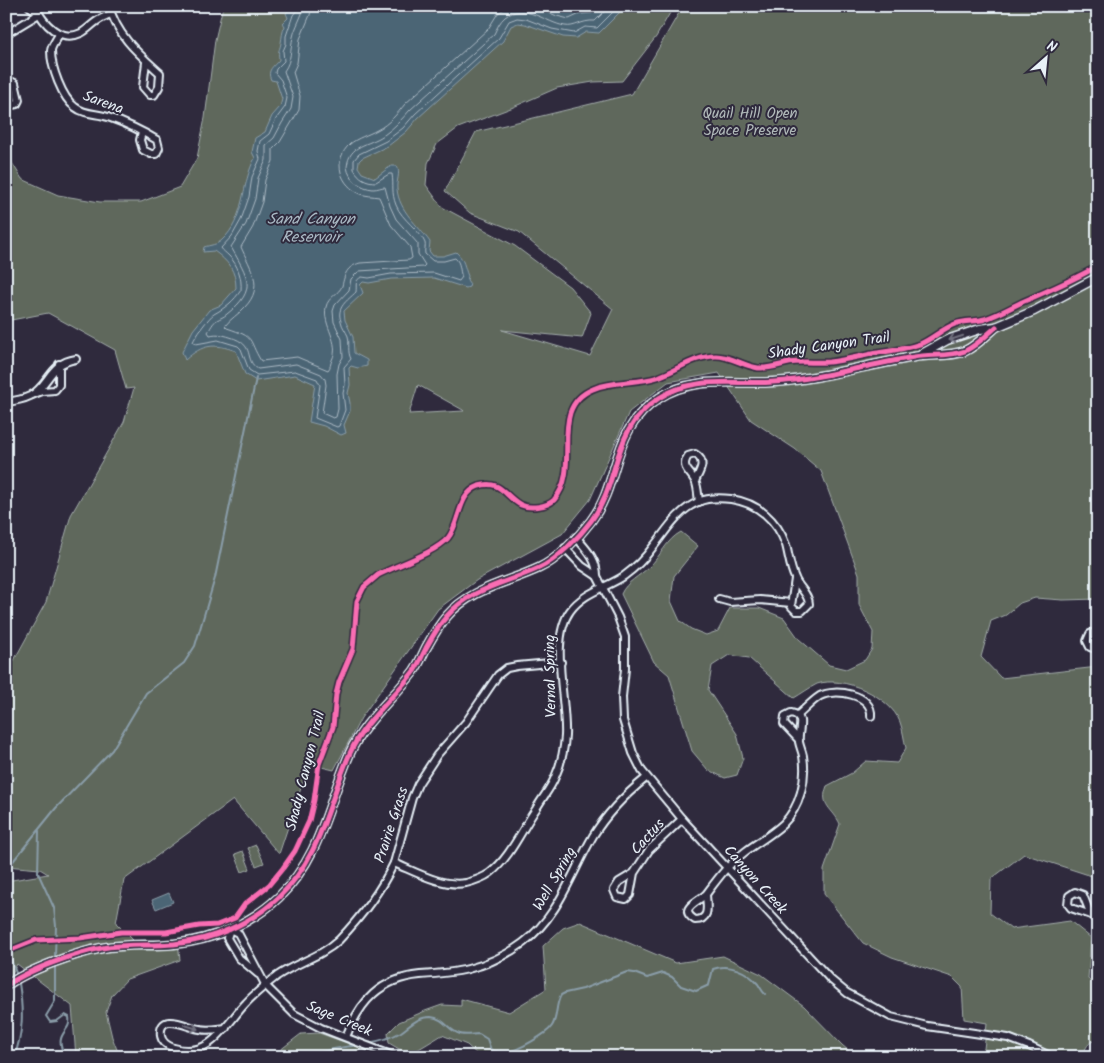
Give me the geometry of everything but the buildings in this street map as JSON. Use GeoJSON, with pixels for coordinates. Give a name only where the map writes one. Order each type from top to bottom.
{"type":"FeatureCollection","features":[{"type":"Feature","properties":{"kind":"street"},"geometry":{"type":"LineString","coordinates":[[29,6],[39,14]]}},
{"type":"Feature","properties":{"kind":"street"},"geometry":{"type":"LineString","coordinates":[[35,6],[48,26],[59,34],[78,35],[97,21],[111,14]]}},
{"type":"Feature","properties":{"kind":"street"},"geometry":{"type":"LineString","coordinates":[[6,34],[39,14],[41,6]]}},
{"type":"Feature","properties":{"kind":"street"},"geometry":{"type":"LineString","coordinates":[[109,6],[111,14],[132,48],[160,73],[159,87],[154,95],[150,95],[142,87],[146,62]]}},
{"type":"Feature","properties":{"kind":"street","name":"Sarena"},"geometry":{"type":"LineString","coordinates":[[59,34],[51,50],[58,82],[67,100],[75,108],[85,113],[107,116],[142,132]]}},
{"type":"Feature","properties":{"kind":"street"},"geometry":{"type":"LineString","coordinates":[[6,79],[15,83],[20,100],[17,104],[12,105],[6,98]]}},
{"type":"Feature","properties":{"kind":"street"},"geometry":{"type":"LineString","coordinates":[[6,986],[25,974],[102,948],[176,944],[205,938],[239,926],[278,898],[305,866],[317,844],[351,750],[373,718],[417,667],[426,648],[450,612],[471,595],[540,567],[576,537],[592,520],[600,506],[629,430],[641,413],[656,400],[671,391],[702,382],[796,380],[918,356],[952,354],[966,350],[996,327],[1034,311],[1098,277]]}},
{"type":"Feature","properties":{"kind":"street"},"geometry":{"type":"LineString","coordinates":[[918,356],[947,340],[980,329],[996,327]]}},
{"type":"Feature","properties":{"kind":"street"},"geometry":{"type":"LineString","coordinates":[[31,395],[59,364],[67,360],[76,359]]}},
{"type":"Feature","properties":{"kind":"street"},"geometry":{"type":"LineString","coordinates":[[6,402],[55,390],[59,384],[59,364]]}},
{"type":"Feature","properties":{"kind":"street"},"geometry":{"type":"LineString","coordinates":[[695,481],[698,502],[726,499],[749,504],[769,517],[782,536],[795,580],[808,598],[809,604],[805,609],[799,611],[793,609],[790,603],[795,580]]}},
{"type":"Feature","properties":{"kind":"street","name":"Vernal Spring"},"geometry":{"type":"LineString","coordinates":[[394,863],[433,880],[449,884],[465,883],[478,879],[490,872],[504,858],[555,778],[563,756],[565,728],[561,632],[570,611],[587,596],[622,577],[639,563],[672,521],[698,502]]}},
{"type":"Feature","properties":{"kind":"street","name":"Canyon Creek"},"geometry":{"type":"LineString","coordinates":[[576,537],[593,559],[597,568],[597,576]]}},
{"type":"Feature","properties":{"kind":"street","name":"Canyon Creek"},"geometry":{"type":"LineString","coordinates":[[565,548],[584,567],[597,576],[618,617],[625,638],[622,697],[623,720],[633,753],[646,778],[790,938],[830,979],[847,993],[891,1017],[926,1026],[1008,1038],[1052,1057]]}},
{"type":"Feature","properties":{"kind":"street"},"geometry":{"type":"LineString","coordinates":[[584,567],[593,559]]}},
{"type":"Feature","properties":{"kind":"street"},"geometry":{"type":"LineString","coordinates":[[719,599],[730,602],[760,600],[790,603]]}},
{"type":"Feature","properties":{"kind":"street"},"geometry":{"type":"LineString","coordinates":[[1098,631],[1090,634],[1087,641],[1090,647],[1098,650]]}},
{"type":"Feature","properties":{"kind":"street","name":"Prairie Grass"},"geometry":{"type":"LineString","coordinates":[[226,1028],[201,1030],[174,1021],[167,1022],[163,1026],[161,1035],[162,1040],[171,1047],[185,1050],[206,1046],[215,1040],[226,1028],[246,1003],[266,986],[288,970],[316,956],[338,940],[373,900],[394,863],[412,798],[418,784],[437,755],[466,722],[498,675],[507,668],[561,662]]}},
{"type":"Feature","properties":{"kind":"street"},"geometry":{"type":"LineString","coordinates":[[798,715],[820,696],[832,693],[863,699],[869,705],[871,716]]}},
{"type":"Feature","properties":{"kind":"street"},"geometry":{"type":"LineString","coordinates":[[798,715],[791,713],[784,719],[784,724],[798,740]]}},
{"type":"Feature","properties":{"kind":"street"},"geometry":{"type":"LineString","coordinates":[[706,896],[714,881],[728,867],[744,852],[764,840],[777,829],[793,810],[800,795],[803,779],[803,757],[798,740],[800,719],[798,715]]}},
{"type":"Feature","properties":{"kind":"street","name":"Well Spring"},"geometry":{"type":"LineString","coordinates":[[346,1037],[359,1009],[376,991],[386,984],[410,977],[469,969],[498,958],[523,943],[541,927],[559,903],[592,837],[605,818],[617,804],[646,778]]}},
{"type":"Feature","properties":{"kind":"street","name":"Cactus"},"geometry":{"type":"LineString","coordinates":[[634,873],[649,850],[682,818]]}},
{"type":"Feature","properties":{"kind":"street"},"geometry":{"type":"LineString","coordinates":[[1091,915],[1098,921]]}},
{"type":"Feature","properties":{"kind":"street","name":"Sage Creek"},"geometry":{"type":"LineString","coordinates":[[258,974],[239,958],[227,938],[230,929],[238,933],[266,986],[294,1014],[321,1028],[396,1057]]}},
{"type":"Feature","properties":{"kind":"street"},"geometry":{"type":"LineString","coordinates":[[239,958],[248,951]]}},
{"type":"Feature","properties":{"kind":"green space","name":"Quail Hill Open Space Preserve"},"geometry":{"type":"Polygon","coordinates":[[[223,6],[674,6],[656,37],[622,81],[593,82],[557,88],[458,128],[437,144],[428,163],[426,185],[442,207],[515,246],[570,287],[591,313],[582,338],[502,330],[590,356],[613,309],[519,232],[470,213],[445,191],[476,132],[632,94],[683,6],[1098,6],[1098,599],[1063,600],[1035,598],[1020,603],[1006,615],[991,621],[981,657],[1001,678],[1098,667],[1098,878],[1024,854],[991,879],[990,913],[1011,929],[1070,921],[1091,938],[1088,979],[1098,989],[1098,1040],[1088,1046],[1083,1057],[970,1057],[984,1049],[987,1023],[964,1019],[962,987],[952,977],[892,957],[863,943],[824,894],[824,870],[840,824],[826,803],[825,793],[827,786],[852,773],[866,761],[897,763],[906,748],[900,722],[895,713],[876,696],[852,685],[828,682],[817,684],[794,698],[749,658],[729,655],[712,666],[708,690],[737,734],[743,758],[737,775],[725,778],[708,770],[692,751],[669,675],[654,662],[621,594],[630,583],[653,563],[671,539],[681,532],[698,546],[674,576],[671,601],[680,621],[691,629],[706,635],[718,631],[730,608],[759,608],[784,618],[799,639],[829,665],[846,669],[865,660],[872,649],[873,632],[859,605],[859,574],[821,471],[795,449],[751,420],[719,373],[668,382],[629,412],[590,500],[562,534],[477,580],[438,609],[361,718],[334,770],[309,764],[279,854],[233,800],[124,880],[116,923],[138,945],[178,943],[180,960],[127,979],[112,995],[106,1012],[112,1037],[120,1057],[76,1057],[72,1006],[17,964],[6,985],[6,881],[48,874],[40,869],[6,866],[6,675],[46,602],[71,515],[124,422],[134,388],[126,389],[115,350],[48,313],[6,321],[6,153],[22,179],[58,195],[100,202],[141,202],[180,187],[197,158],[205,118],[215,40],[223,6]],[[418,385],[409,414],[464,411],[418,385]]]}},
{"type":"Feature","properties":{"kind":"green space"},"geometry":{"type":"Polygon","coordinates":[[[256,845],[264,863],[256,866],[248,848],[256,845]]]}},
{"type":"Feature","properties":{"kind":"green space"},"geometry":{"type":"Polygon","coordinates":[[[243,851],[250,869],[242,872],[235,854],[243,851]]]}},
{"type":"Feature","properties":{"kind":"green space"},"geometry":{"type":"Polygon","coordinates":[[[580,922],[676,963],[723,956],[761,974],[804,1006],[856,1057],[480,1057],[467,1045],[442,1035],[409,1055],[389,1043],[388,1033],[399,1022],[442,1005],[461,1006],[461,999],[509,1012],[546,989],[543,946],[563,928],[580,922]]]}},
{"type":"Feature","properties":{"kind":"green space"},"geometry":{"type":"Polygon","coordinates":[[[319,1033],[361,1048],[355,1057],[271,1057],[301,1034],[319,1033]]]}},
{"type":"Feature","properties":{"kind":"water","name":"Sand Canyon Reservoir"},"geometry":{"type":"Polygon","coordinates":[[[294,6],[626,6],[599,33],[586,32],[576,38],[563,37],[525,24],[518,23],[511,26],[503,41],[418,118],[406,132],[388,146],[359,161],[358,167],[362,173],[375,178],[391,166],[397,166],[399,171],[398,197],[405,211],[430,242],[429,251],[433,256],[443,256],[456,252],[463,261],[468,276],[467,280],[470,284],[466,288],[434,278],[391,279],[369,283],[363,282],[360,285],[363,293],[344,311],[345,320],[353,337],[354,353],[367,360],[367,366],[358,368],[351,366],[349,368],[350,385],[348,393],[350,411],[344,425],[346,433],[341,435],[324,426],[309,422],[315,384],[295,375],[256,381],[245,374],[236,351],[228,348],[209,346],[197,351],[185,360],[182,352],[193,330],[209,310],[221,305],[236,288],[235,276],[227,263],[214,251],[203,252],[204,247],[220,242],[235,222],[255,158],[252,152],[255,138],[265,132],[272,116],[280,107],[282,99],[276,81],[271,80],[269,74],[271,68],[279,60],[279,51],[285,26],[283,23],[288,18],[286,13],[294,6]]]}},
{"type":"Feature","properties":{"kind":"water"},"geometry":{"type":"Polygon","coordinates":[[[169,893],[173,902],[156,909],[152,900],[169,893]]]}},
{"type":"Feature","properties":{"kind":"waterway"},"geometry":{"type":"LineString","coordinates":[[6,870],[56,808],[112,750],[146,693],[184,663],[195,646],[215,578],[256,378]]}},
{"type":"Feature","properties":{"kind":"waterway"},"geometry":{"type":"LineString","coordinates":[[39,831],[38,873],[54,908],[56,926],[55,956]]}},
{"type":"Feature","properties":{"kind":"waterway"},"geometry":{"type":"LineString","coordinates":[[6,946],[16,973]]}},
{"type":"Feature","properties":{"kind":"waterway"},"geometry":{"type":"LineString","coordinates":[[55,967],[55,1001],[46,1016],[50,1022],[57,1021],[65,1015],[69,1017],[68,1027],[61,1037],[65,1057]]}},
{"type":"Feature","properties":{"kind":"waterway"},"geometry":{"type":"LineString","coordinates":[[368,1043],[393,1036],[418,1020],[431,1017],[440,1020],[460,1034],[479,1034],[487,1039],[491,1050],[512,1051],[531,1042],[552,1026],[561,995],[583,989],[627,972],[647,978],[663,973],[672,977],[681,986],[696,991],[709,985],[713,969],[725,967],[737,969],[749,975],[765,994]]}},
{"type":"Feature","properties":{"kind":"waterway"},"geometry":{"type":"LineString","coordinates":[[14,1057],[20,1039],[22,1020],[19,983]]}},
{"type":"Feature","properties":{"kind":"waterway"},"geometry":{"type":"LineString","coordinates":[[316,1057],[329,1050],[358,1045]]}},
{"type":"Feature","properties":{"kind":"cycle path","name":"Shady Canyon Trail"},"geometry":{"type":"LineString","coordinates":[[6,952],[36,940],[80,938],[121,932],[166,932],[217,925],[235,918],[245,904],[269,885],[283,868],[295,851],[309,821],[319,764],[333,727],[339,682],[353,649],[357,601],[364,587],[378,575],[425,554],[448,538],[467,495],[479,486],[486,484],[498,487],[516,502],[525,506],[543,506],[554,500],[562,487],[566,472],[568,424],[571,410],[579,398],[593,389],[609,384],[642,381],[658,377],[700,358],[721,356],[753,367],[762,368],[794,362],[835,361],[909,347],[920,344],[955,324],[995,316],[1098,266]]}},
{"type":"Feature","properties":{"kind":"cycle path"},"geometry":{"type":"LineString","coordinates":[[6,986],[39,968],[91,950],[120,946],[174,944],[202,939],[243,923],[268,907],[293,881],[305,864],[322,829],[342,772],[356,741],[371,720],[414,671],[441,623],[457,607],[478,592],[539,568],[560,554],[574,541],[591,521],[601,505],[618,456],[632,425],[643,411],[659,398],[686,386],[714,382],[758,383],[791,380],[826,375],[914,357],[959,353],[973,346],[996,327]]}}]}
